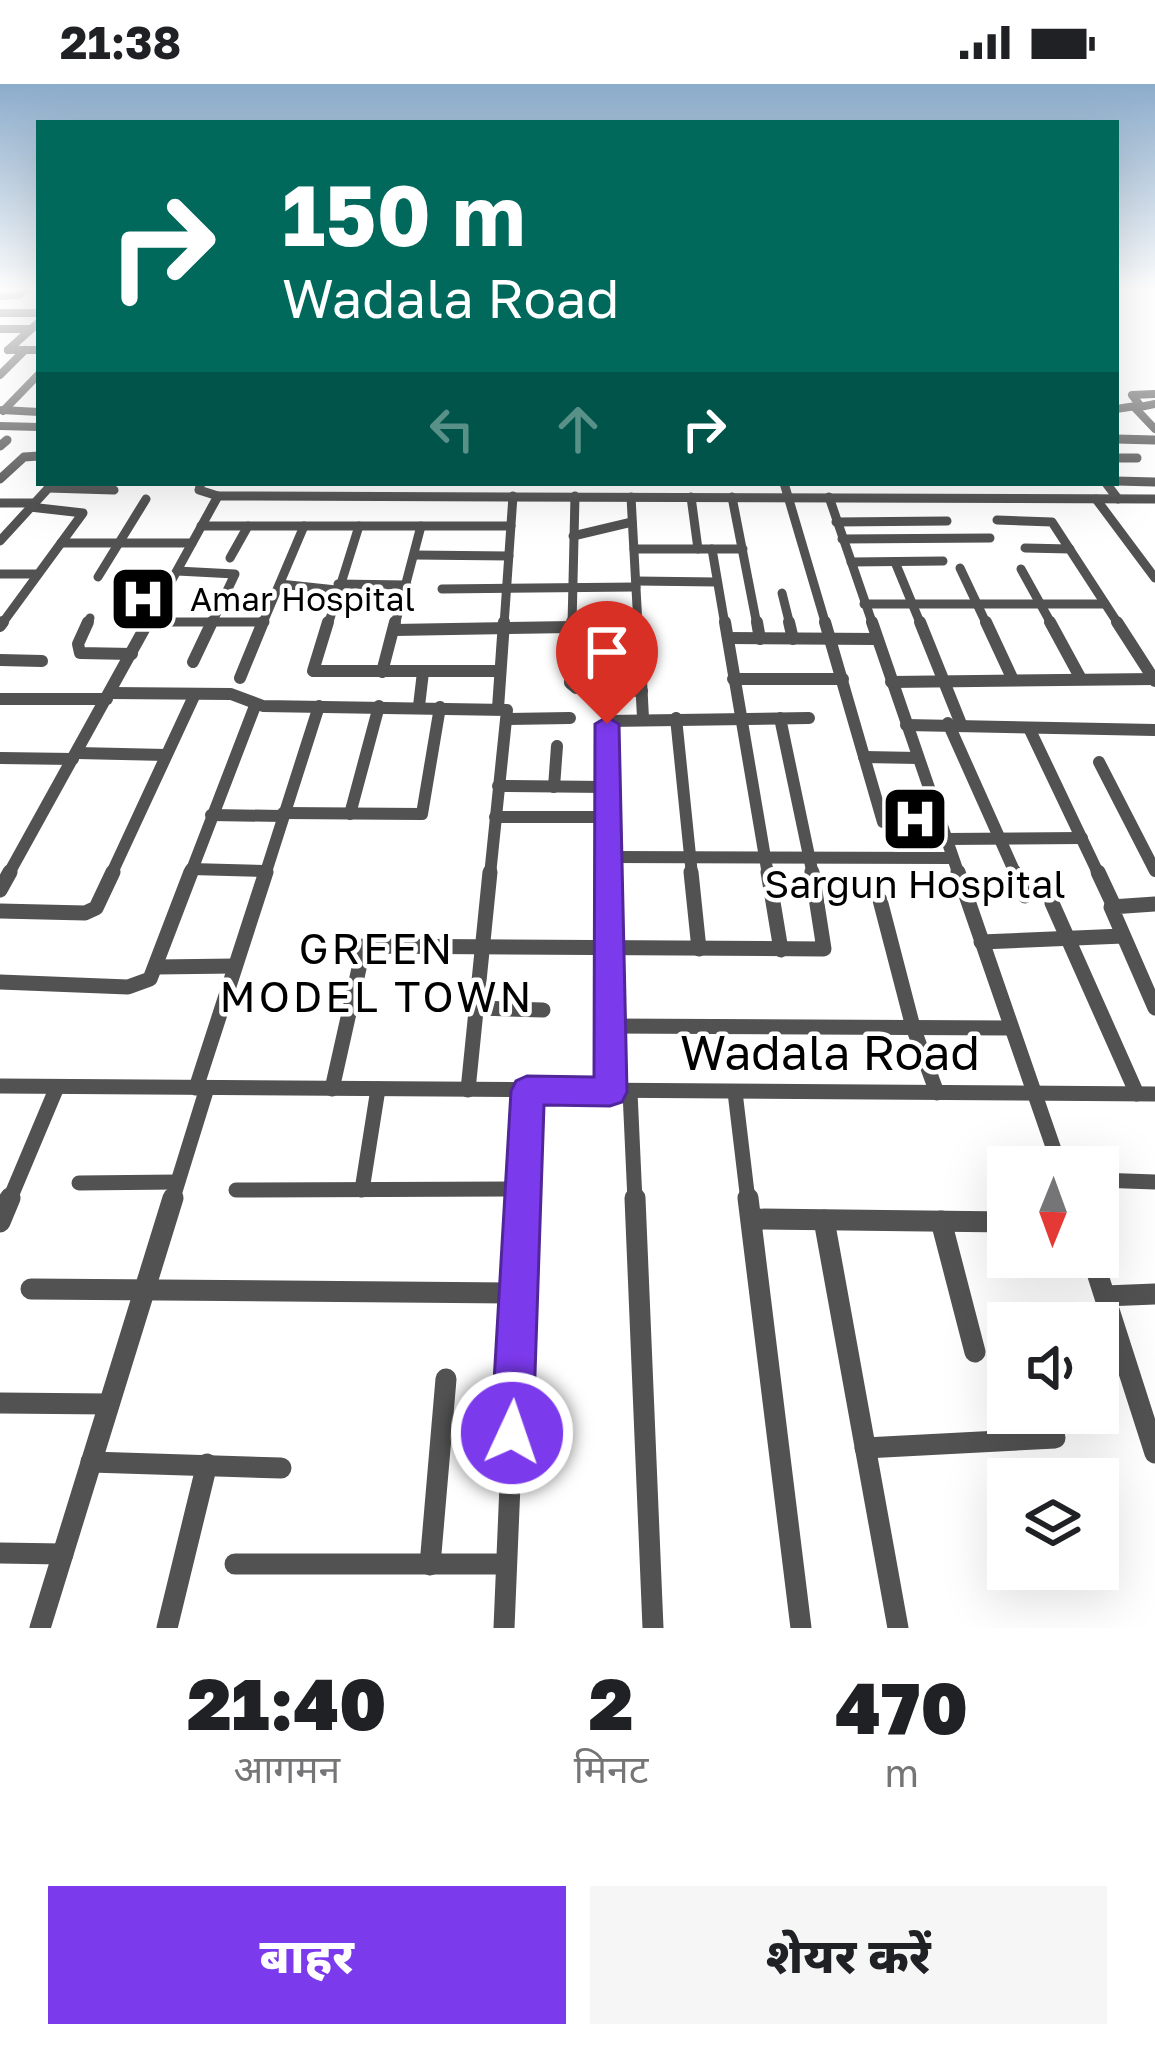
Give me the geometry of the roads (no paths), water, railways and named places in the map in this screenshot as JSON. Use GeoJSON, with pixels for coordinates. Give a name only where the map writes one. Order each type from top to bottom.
{"type":"FeatureCollection","features":[{"type":"Feature","properties":{"kind":"street"},"geometry":{"type":"LineString","coordinates":[[0,375],[15,360]]}},
{"type":"Feature","properties":{"kind":"street"},"geometry":{"type":"LineString","coordinates":[[2,410],[36,377]]}},
{"type":"Feature","properties":{"kind":"street"},"geometry":{"type":"LineString","coordinates":[[1155,394],[1127,394],[1155,430]]}},
{"type":"Feature","properties":{"kind":"street"},"geometry":{"type":"LineString","coordinates":[[1119,408],[1155,404]]}},
{"type":"Feature","properties":{"kind":"street"},"geometry":{"type":"LineString","coordinates":[[2,410],[36,412]]}},
{"type":"Feature","properties":{"kind":"street"},"geometry":{"type":"LineString","coordinates":[[0,426],[36,428]]}},
{"type":"Feature","properties":{"kind":"street"},"geometry":{"type":"LineString","coordinates":[[1119,439],[1155,440]]}},
{"type":"Feature","properties":{"kind":"street"},"geometry":{"type":"LineString","coordinates":[[1139,439],[1155,457]]}},
{"type":"Feature","properties":{"kind":"street"},"geometry":{"type":"LineString","coordinates":[[1119,458],[1137,458]]}},
{"type":"Feature","properties":{"kind":"street"},"geometry":{"type":"LineString","coordinates":[[0,460],[36,460]]}},
{"type":"Feature","properties":{"kind":"street"},"geometry":{"type":"LineString","coordinates":[[0,479],[17,462]]}},
{"type":"Feature","properties":{"kind":"street"},"geometry":{"type":"LineString","coordinates":[[1119,482],[1155,482]]}},
{"type":"Feature","properties":{"kind":"street"},"geometry":{"type":"LineString","coordinates":[[0,541],[6,526],[49,486]]}},
{"type":"Feature","properties":{"kind":"street"},"geometry":{"type":"LineString","coordinates":[[63,486],[114,490]]}},
{"type":"Feature","properties":{"kind":"street"},"geometry":{"type":"LineString","coordinates":[[201,486],[200,490],[218,496],[290,489],[392,495],[788,497],[828,493],[1150,499],[1155,512]]}},
{"type":"Feature","properties":{"kind":"street"},"geometry":{"type":"LineString","coordinates":[[249,494],[253,486]]}},
{"type":"Feature","properties":{"kind":"street"},"geometry":{"type":"LineString","coordinates":[[392,495],[394,486]]}},
{"type":"Feature","properties":{"kind":"street"},"geometry":{"type":"LineString","coordinates":[[468,1090],[498,786],[500,671],[511,526],[523,486]]}},
{"type":"Feature","properties":{"kind":"street"},"geometry":{"type":"LineString","coordinates":[[641,486],[632,522],[643,718]]}},
{"type":"Feature","properties":{"kind":"street"},"geometry":{"type":"LineString","coordinates":[[715,486],[717,497]]}},
{"type":"Feature","properties":{"kind":"street"},"geometry":{"type":"LineString","coordinates":[[785,486],[883,822]]}},
{"type":"Feature","properties":{"kind":"street"},"geometry":{"type":"LineString","coordinates":[[899,486],[905,498]]}},
{"type":"Feature","properties":{"kind":"street"},"geometry":{"type":"LineString","coordinates":[[1018,486],[1026,499]]}},
{"type":"Feature","properties":{"kind":"street"},"geometry":{"type":"LineString","coordinates":[[1108,486],[1118,499]]}},
{"type":"Feature","properties":{"kind":"street"},"geometry":{"type":"LineString","coordinates":[[828,493],[1052,1146]]}},
{"type":"Feature","properties":{"kind":"street"},"geometry":{"type":"LineString","coordinates":[[382,672],[414,556],[421,495]]}},
{"type":"Feature","properties":{"kind":"street"},"geometry":{"type":"LineString","coordinates":[[0,890],[218,496]]}},
{"type":"Feature","properties":{"kind":"street"},"geometry":{"type":"LineString","coordinates":[[574,496],[572,686],[642,691]]}},
{"type":"Feature","properties":{"kind":"street"},"geometry":{"type":"LineString","coordinates":[[691,497],[717,582],[781,950]]}},
{"type":"Feature","properties":{"kind":"street"},"geometry":{"type":"LineString","coordinates":[[732,497],[760,639]]}},
{"type":"Feature","properties":{"kind":"street"},"geometry":{"type":"LineString","coordinates":[[1096,499],[1150,564],[1155,578]]}},
{"type":"Feature","properties":{"kind":"street"},"geometry":{"type":"LineString","coordinates":[[98,577],[146,500]]}},
{"type":"Feature","properties":{"kind":"street"},"geometry":{"type":"LineString","coordinates":[[0,503],[82,509],[0,626]]}},
{"type":"Feature","properties":{"kind":"street"},"geometry":{"type":"LineString","coordinates":[[997,520],[1050,521],[1155,680]]}},
{"type":"Feature","properties":{"kind":"street"},"geometry":{"type":"LineString","coordinates":[[836,522],[947,521]]}},
{"type":"Feature","properties":{"kind":"street"},"geometry":{"type":"LineString","coordinates":[[573,536],[632,522]]}},
{"type":"Feature","properties":{"kind":"street"},"geometry":{"type":"LineString","coordinates":[[201,526],[511,526]]}},
{"type":"Feature","properties":{"kind":"street"},"geometry":{"type":"LineString","coordinates":[[230,559],[248,526]]}},
{"type":"Feature","properties":{"kind":"street"},"geometry":{"type":"LineString","coordinates":[[240,678],[304,526]]}},
{"type":"Feature","properties":{"kind":"street"},"geometry":{"type":"LineString","coordinates":[[358,526],[311,668],[322,673],[500,671]]}},
{"type":"Feature","properties":{"kind":"street"},"geometry":{"type":"LineString","coordinates":[[842,539],[990,538]]}},
{"type":"Feature","properties":{"kind":"street"},"geometry":{"type":"LineString","coordinates":[[61,543],[192,544]]}},
{"type":"Feature","properties":{"kind":"street"},"geometry":{"type":"LineString","coordinates":[[634,548],[743,549]]}},
{"type":"Feature","properties":{"kind":"street"},"geometry":{"type":"LineString","coordinates":[[1024,548],[1070,549]]}},
{"type":"Feature","properties":{"kind":"street"},"geometry":{"type":"LineString","coordinates":[[414,556],[509,556]]}},
{"type":"Feature","properties":{"kind":"street"},"geometry":{"type":"LineString","coordinates":[[851,562],[943,561]]}},
{"type":"Feature","properties":{"kind":"street"},"geometry":{"type":"LineString","coordinates":[[896,562],[954,723],[1025,896]]}},
{"type":"Feature","properties":{"kind":"street"},"geometry":{"type":"LineString","coordinates":[[960,568],[1012,680]]}},
{"type":"Feature","properties":{"kind":"street"},"geometry":{"type":"LineString","coordinates":[[1021,568],[1081,680]]}},
{"type":"Feature","properties":{"kind":"street"},"geometry":{"type":"LineString","coordinates":[[177,571],[235,574],[193,662]]}},
{"type":"Feature","properties":{"kind":"street"},"geometry":{"type":"LineString","coordinates":[[0,574],[38,574]]}},
{"type":"Feature","properties":{"kind":"street"},"geometry":{"type":"LineString","coordinates":[[442,589],[717,582]]}},
{"type":"Feature","properties":{"kind":"street"},"geometry":{"type":"LineString","coordinates":[[280,584],[407,584]]}},
{"type":"Feature","properties":{"kind":"street"},"geometry":{"type":"LineString","coordinates":[[782,593],[793,639]]}},
{"type":"Feature","properties":{"kind":"street"},"geometry":{"type":"LineString","coordinates":[[864,604],[1105,604]]}},
{"type":"Feature","properties":{"kind":"street"},"geometry":{"type":"LineString","coordinates":[[90,618],[77,650],[87,656],[132,654]]}},
{"type":"Feature","properties":{"kind":"street"},"geometry":{"type":"LineString","coordinates":[[149,622],[265,622]]}},
{"type":"Feature","properties":{"kind":"street"},"geometry":{"type":"LineString","coordinates":[[394,630],[572,627]]}},
{"type":"Feature","properties":{"kind":"street"},"geometry":{"type":"LineString","coordinates":[[728,638],[877,639]]}},
{"type":"Feature","properties":{"kind":"street"},"geometry":{"type":"LineString","coordinates":[[573,649],[639,648]]}},
{"type":"Feature","properties":{"kind":"street"},"geometry":{"type":"LineString","coordinates":[[0,661],[42,661]]}},
{"type":"Feature","properties":{"kind":"street"},"geometry":{"type":"LineString","coordinates":[[418,706],[422,672]]}},
{"type":"Feature","properties":{"kind":"street"},"geometry":{"type":"LineString","coordinates":[[734,679],[843,679]]}},
{"type":"Feature","properties":{"kind":"street"},"geometry":{"type":"LineString","coordinates":[[891,682],[1155,680]]}},
{"type":"Feature","properties":{"kind":"street"},"geometry":{"type":"LineString","coordinates":[[0,911],[86,913],[96,908],[195,694]]}},
{"type":"Feature","properties":{"kind":"street"},"geometry":{"type":"LineString","coordinates":[[0,699],[237,695],[255,706],[440,706],[570,718]]}},
{"type":"Feature","properties":{"kind":"street"},"geometry":{"type":"LineString","coordinates":[[0,982],[138,986],[150,979],[255,706]]}},
{"type":"Feature","properties":{"kind":"street"},"geometry":{"type":"LineString","coordinates":[[40,1628],[177,1182],[235,966],[319,706]]}},
{"type":"Feature","properties":{"kind":"street"},"geometry":{"type":"LineString","coordinates":[[350,814],[379,706]]}},
{"type":"Feature","properties":{"kind":"street"},"geometry":{"type":"LineString","coordinates":[[211,814],[422,814],[440,706]]}},
{"type":"Feature","properties":{"kind":"street"},"geometry":{"type":"LineString","coordinates":[[676,718],[699,949]]}},
{"type":"Feature","properties":{"kind":"street"},"geometry":{"type":"LineString","coordinates":[[332,1089],[360,949],[374,944],[781,950],[826,946],[780,718]]}},
{"type":"Feature","properties":{"kind":"street"},"geometry":{"type":"LineString","coordinates":[[653,1628],[621,1092],[609,1026],[608,721],[809,718]]}},
{"type":"Feature","properties":{"kind":"street"},"geometry":{"type":"LineString","coordinates":[[906,725],[1155,730]]}},
{"type":"Feature","properties":{"kind":"street"},"geometry":{"type":"LineString","coordinates":[[1029,728],[1113,904],[1155,1008]]}},
{"type":"Feature","properties":{"kind":"street"},"geometry":{"type":"LineString","coordinates":[[554,787],[557,746]]}},
{"type":"Feature","properties":{"kind":"street"},"geometry":{"type":"LineString","coordinates":[[0,758],[166,755]]}},
{"type":"Feature","properties":{"kind":"street"},"geometry":{"type":"LineString","coordinates":[[864,757],[918,758]]}},
{"type":"Feature","properties":{"kind":"street"},"geometry":{"type":"LineString","coordinates":[[1099,761],[1155,871]]}},
{"type":"Feature","properties":{"kind":"street"},"geometry":{"type":"LineString","coordinates":[[498,786],[606,787]]}},
{"type":"Feature","properties":{"kind":"street"},"geometry":{"type":"LineString","coordinates":[[495,818],[607,818]]}},
{"type":"Feature","properties":{"kind":"street"},"geometry":{"type":"LineString","coordinates":[[945,839],[1082,838]]}},
{"type":"Feature","properties":{"kind":"street"},"geometry":{"type":"LineString","coordinates":[[611,857],[952,858]]}},
{"type":"Feature","properties":{"kind":"street"},"geometry":{"type":"LineString","coordinates":[[191,869],[265,871]]}},
{"type":"Feature","properties":{"kind":"street"},"geometry":{"type":"LineString","coordinates":[[880,901],[913,1028],[937,1093]]}},
{"type":"Feature","properties":{"kind":"street"},"geometry":{"type":"LineString","coordinates":[[1052,903],[1146,1094]]}},
{"type":"Feature","properties":{"kind":"street"},"geometry":{"type":"LineString","coordinates":[[1113,904],[1155,904]]}},
{"type":"Feature","properties":{"kind":"street"},"geometry":{"type":"LineString","coordinates":[[981,942],[1123,936]]}},
{"type":"Feature","properties":{"kind":"street"},"geometry":{"type":"LineString","coordinates":[[156,967],[235,966]]}},
{"type":"Feature","properties":{"kind":"street"},"geometry":{"type":"LineString","coordinates":[[478,1008],[542,1010]]}},
{"type":"Feature","properties":{"kind":"street"},"geometry":{"type":"LineString","coordinates":[[609,1026],[1010,1028]]}},
{"type":"Feature","properties":{"kind":"street"},"geometry":{"type":"LineString","coordinates":[[0,1222],[57,1087]]}},
{"type":"Feature","properties":{"kind":"street","name":"Wadala Road"},"geometry":{"type":"LineString","coordinates":[[1,1089],[1146,1094]]}},
{"type":"Feature","properties":{"kind":"street"},"geometry":{"type":"LineString","coordinates":[[362,1190],[377,1089]]}},
{"type":"Feature","properties":{"kind":"street"},"geometry":{"type":"LineString","coordinates":[[504,1628],[527,1091]]}},
{"type":"Feature","properties":{"kind":"street"},"geometry":{"type":"LineString","coordinates":[[735,1092],[801,1628]]}},
{"type":"Feature","properties":{"kind":"street"},"geometry":{"type":"LineString","coordinates":[[1119,1181],[1155,1182]]}},
{"type":"Feature","properties":{"kind":"street"},"geometry":{"type":"LineString","coordinates":[[79,1183],[177,1182]]}},
{"type":"Feature","properties":{"kind":"street"},"geometry":{"type":"LineString","coordinates":[[236,1190],[525,1189]]}},
{"type":"Feature","properties":{"kind":"street"},"geometry":{"type":"LineString","coordinates":[[753,1219],[987,1222]]}},
{"type":"Feature","properties":{"kind":"street"},"geometry":{"type":"LineString","coordinates":[[824,1220],[898,1628]]}},
{"type":"Feature","properties":{"kind":"street"},"geometry":{"type":"LineString","coordinates":[[941,1221],[975,1352]]}},
{"type":"Feature","properties":{"kind":"street"},"geometry":{"type":"LineString","coordinates":[[1099,1278],[1154,1446]]}},
{"type":"Feature","properties":{"kind":"street"},"geometry":{"type":"LineString","coordinates":[[31,1289],[520,1293]]}},
{"type":"Feature","properties":{"kind":"street"},"geometry":{"type":"LineString","coordinates":[[1105,1295],[1155,1294]]}},
{"type":"Feature","properties":{"kind":"street"},"geometry":{"type":"LineString","coordinates":[[430,1565],[446,1379]]}},
{"type":"Feature","properties":{"kind":"street"},"geometry":{"type":"LineString","coordinates":[[0,1403],[109,1404]]}},
{"type":"Feature","properties":{"kind":"street"},"geometry":{"type":"LineString","coordinates":[[866,1448],[1055,1438]]}},
{"type":"Feature","properties":{"kind":"street"},"geometry":{"type":"LineString","coordinates":[[91,1462],[281,1468]]}},
{"type":"Feature","properties":{"kind":"street"},"geometry":{"type":"LineString","coordinates":[[166,1628],[207,1464]]}},
{"type":"Feature","properties":{"kind":"street"},"geometry":{"type":"LineString","coordinates":[[0,1553],[63,1554]]}},
{"type":"Feature","properties":{"kind":"street"},"geometry":{"type":"LineString","coordinates":[[236,1564],[506,1564]]}},
{"type":"Feature","properties":{"kind":"place","name":"Amar Hospital"},"geometry":{"type":"Point","coordinates":[143,599]}},
{"type":"Feature","properties":{"kind":"place","name":"Sargun Hospital"},"geometry":{"type":"Point","coordinates":[915,819]}},
{"type":"Feature","properties":{"kind":"district","name":"GREEN MODEL TOWN"},"geometry":{"type":"Point","coordinates":[377,973]}}]}
